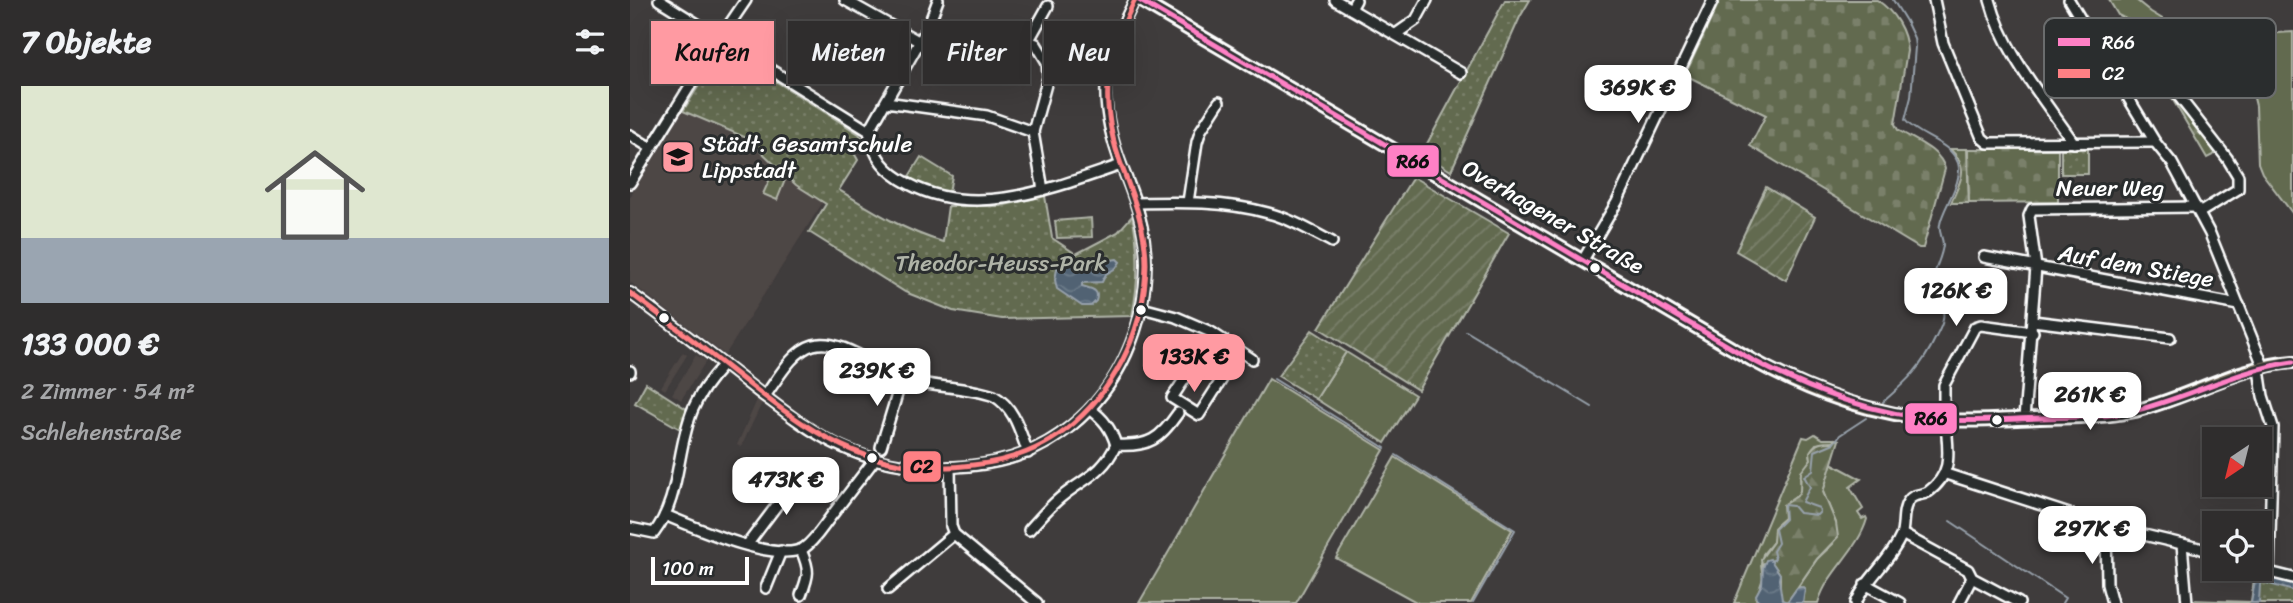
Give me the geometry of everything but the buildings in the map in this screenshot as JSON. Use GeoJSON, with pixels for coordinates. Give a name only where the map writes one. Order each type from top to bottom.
{"type":"FeatureCollection","features":[{"type":"Feature","properties":{"kind":"main road","name":"Overhagener Straße"},"geometry":{"type":"LineString","coordinates":[[1137,0],[1786,378],[1836,399],[1881,412],[1944,420],[2024,419],[2130,412],[2262,369],[2293,362]]}},
{"type":"Feature","properties":{"kind":"street"},"geometry":{"type":"LineString","coordinates":[[659,0],[693,21]]}},
{"type":"Feature","properties":{"kind":"street"},"geometry":{"type":"LineString","coordinates":[[732,21],[746,0]]}},
{"type":"Feature","properties":{"kind":"street"},"geometry":{"type":"LineString","coordinates":[[845,0],[920,42]]}},
{"type":"Feature","properties":{"kind":"street"},"geometry":{"type":"LineString","coordinates":[[930,21],[938,0]]}},
{"type":"Feature","properties":{"kind":"street"},"geometry":{"type":"LineString","coordinates":[[630,293],[807,428],[848,450],[875,459],[923,467],[950,467],[1007,460],[1048,444],[1090,409],[1107,389],[1127,355],[1142,308],[1145,250],[1138,203],[1108,121],[1105,80],[1113,45],[1137,0]]}},
{"type":"Feature","properties":{"kind":"street"},"geometry":{"type":"LineString","coordinates":[[1335,0],[1461,73]]}},
{"type":"Feature","properties":{"kind":"street"},"geometry":{"type":"LineString","coordinates":[[1351,9],[1356,0]]}},
{"type":"Feature","properties":{"kind":"street"},"geometry":{"type":"LineString","coordinates":[[1396,34],[1416,20],[1427,0]]}},
{"type":"Feature","properties":{"kind":"street"},"geometry":{"type":"LineString","coordinates":[[1583,260],[1617,202],[1713,0]]}},
{"type":"Feature","properties":{"kind":"street"},"geometry":{"type":"LineString","coordinates":[[1934,0],[1943,43],[1982,138],[1995,144],[2155,142]]}},
{"type":"Feature","properties":{"kind":"street"},"geometry":{"type":"LineString","coordinates":[[1990,0],[1997,23],[2014,56],[2074,143]]}},
{"type":"Feature","properties":{"kind":"street"},"geometry":{"type":"LineString","coordinates":[[2069,0],[2080,18]]}},
{"type":"Feature","properties":{"kind":"street"},"geometry":{"type":"LineString","coordinates":[[1030,38],[1048,6]]}},
{"type":"Feature","properties":{"kind":"street"},"geometry":{"type":"LineString","coordinates":[[923,36],[869,131],[872,145],[883,166],[906,183],[933,195],[951,199],[982,200],[1043,190],[1122,165]]}},
{"type":"Feature","properties":{"kind":"street"},"geometry":{"type":"LineString","coordinates":[[1030,41],[1041,50],[1047,62],[1048,77],[1033,132],[1043,190]]}},
{"type":"Feature","properties":{"kind":"street"},"geometry":{"type":"LineString","coordinates":[[774,71],[869,131]]}},
{"type":"Feature","properties":{"kind":"street"},"geometry":{"type":"LineString","coordinates":[[630,183],[692,84]]}},
{"type":"Feature","properties":{"kind":"street"},"geometry":{"type":"LineString","coordinates":[[2128,98],[2155,142],[2172,163],[2197,210],[2239,305],[2262,369],[2263,396],[2273,428],[2271,511]]}},
{"type":"Feature","properties":{"kind":"street"},"geometry":{"type":"LineString","coordinates":[[2180,98],[2238,176],[2238,189],[2197,210]]}},
{"type":"Feature","properties":{"kind":"street"},"geometry":{"type":"LineString","coordinates":[[886,102],[987,116],[1033,132]]}},
{"type":"Feature","properties":{"kind":"street"},"geometry":{"type":"LineString","coordinates":[[1188,202],[1197,142],[1201,130],[1219,102]]}},
{"type":"Feature","properties":{"kind":"street"},"geometry":{"type":"LineString","coordinates":[[630,135],[651,148]]}},
{"type":"Feature","properties":{"kind":"street"},"geometry":{"type":"LineString","coordinates":[[1138,203],[1188,202],[1270,213],[1332,242]]}},
{"type":"Feature","properties":{"kind":"street","name":"Neuer Weg"},"geometry":{"type":"LineString","coordinates":[[2036,267],[2029,216],[2032,209],[2197,210]]}},
{"type":"Feature","properties":{"kind":"street","name":"Auf dem Stiege"},"geometry":{"type":"LineString","coordinates":[[1984,257],[2239,305]]}},
{"type":"Feature","properties":{"kind":"street"},"geometry":{"type":"LineString","coordinates":[[2024,419],[2036,267]]}},
{"type":"Feature","properties":{"kind":"street"},"geometry":{"type":"LineString","coordinates":[[1142,308],[1176,317],[1214,334],[1252,359]]}},
{"type":"Feature","properties":{"kind":"street"},"geometry":{"type":"LineString","coordinates":[[2033,321],[2170,338]]}},
{"type":"Feature","properties":{"kind":"street"},"geometry":{"type":"LineString","coordinates":[[1944,408],[1944,385],[1975,327],[2032,332]]}},
{"type":"Feature","properties":{"kind":"street"},"geometry":{"type":"LineString","coordinates":[[1214,334],[1172,398],[1199,415],[1240,351]]}},
{"type":"Feature","properties":{"kind":"street"},"geometry":{"type":"LineString","coordinates":[[765,397],[799,354],[813,345],[832,344],[902,378],[985,393],[1002,400],[1011,411],[1028,453]]}},
{"type":"Feature","properties":{"kind":"street"},"geometry":{"type":"LineString","coordinates":[[630,528],[654,533],[665,515],[692,410],[706,384],[724,365]]}},
{"type":"Feature","properties":{"kind":"street"},"geometry":{"type":"LineString","coordinates":[[881,447],[902,378]]}},
{"type":"Feature","properties":{"kind":"street"},"geometry":{"type":"LineString","coordinates":[[1029,530],[1059,498],[1109,461],[1116,445],[1111,430],[1090,409]]}},
{"type":"Feature","properties":{"kind":"street"},"geometry":{"type":"LineString","coordinates":[[1116,445],[1133,446],[1152,442],[1166,431],[1178,413]]}},
{"type":"Feature","properties":{"kind":"street"},"geometry":{"type":"LineString","coordinates":[[1856,603],[1865,584],[1886,561],[1902,534],[1906,503],[1912,496],[1928,491],[1946,474],[1948,462],[1944,420]]}},
{"type":"Feature","properties":{"kind":"street"},"geometry":{"type":"LineString","coordinates":[[665,515],[729,541],[782,551],[800,550],[819,533],[875,459]]}},
{"type":"Feature","properties":{"kind":"street"},"geometry":{"type":"LineString","coordinates":[[950,467],[951,526],[954,534],[1037,603]]}},
{"type":"Feature","properties":{"kind":"street"},"geometry":{"type":"LineString","coordinates":[[747,545],[789,489],[798,471]]}},
{"type":"Feature","properties":{"kind":"street"},"geometry":{"type":"LineString","coordinates":[[1946,474],[2106,526],[2202,550]]}},
{"type":"Feature","properties":{"kind":"street"},"geometry":{"type":"LineString","coordinates":[[2106,526],[2107,584],[2112,603]]}},
{"type":"Feature","properties":{"kind":"street"},"geometry":{"type":"LineString","coordinates":[[888,589],[954,534]]}},
{"type":"Feature","properties":{"kind":"street"},"geometry":{"type":"LineString","coordinates":[[1902,534],[1968,570],[1972,578],[2019,603]]}},
{"type":"Feature","properties":{"kind":"street"},"geometry":{"type":"LineString","coordinates":[[2182,544],[2187,603]]}},
{"type":"Feature","properties":{"kind":"street"},"geometry":{"type":"LineString","coordinates":[[800,550],[808,566],[808,577],[801,595]]}},
{"type":"Feature","properties":{"kind":"street"},"geometry":{"type":"LineString","coordinates":[[766,588],[782,551]]}},
{"type":"Feature","properties":{"kind":"street"},"geometry":{"type":"LineString","coordinates":[[2272,573],[2293,578]]}},
{"type":"Feature","properties":{"kind":"street"},"geometry":{"type":"LineString","coordinates":[[1959,603],[1972,578]]}},
{"type":"Feature","properties":{"kind":"street"},"geometry":{"type":"LineString","coordinates":[[1865,584],[1900,603]]}},
{"type":"Feature","properties":{"kind":"shaded area"},"geometry":{"type":"Polygon","coordinates":[[[683,111],[747,138],[796,185],[823,202],[725,355],[630,282],[630,197],[683,111]]]}},
{"type":"Feature","properties":{"kind":"shaded area"},"geometry":{"type":"Polygon","coordinates":[[[683,352],[687,355],[665,390],[661,387],[683,352]]]}},
{"type":"Feature","properties":{"kind":"shaded area"},"geometry":{"type":"Polygon","coordinates":[[[696,355],[706,361],[681,400],[672,394],[696,355]]]}},
{"type":"Feature","properties":{"kind":"shaded area"},"geometry":{"type":"Polygon","coordinates":[[[757,400],[762,403],[741,447],[737,445],[757,400]]]}},
{"type":"Feature","properties":{"kind":"green space"},"geometry":{"type":"Polygon","coordinates":[[[1505,0],[1530,0],[1451,171],[1422,153],[1505,0]]]}},
{"type":"Feature","properties":{"kind":"green space"},"geometry":{"type":"Polygon","coordinates":[[[1720,0],[1877,0],[1894,16],[1902,29],[1907,51],[1895,124],[1898,130],[1933,151],[1945,169],[1923,248],[1750,146],[1766,115],[1685,75],[1720,0]]]}},
{"type":"Feature","properties":{"kind":"green space"},"geometry":{"type":"Polygon","coordinates":[[[2109,0],[2136,0],[2161,18],[2124,18],[2118,15],[2109,0]]]}},
{"type":"Feature","properties":{"kind":"green space"},"geometry":{"type":"Polygon","coordinates":[[[2293,32],[2293,214],[2262,173],[2258,163],[2254,98],[2276,98],[2276,33],[2293,32]]]}},
{"type":"Feature","properties":{"kind":"green space","name":"Theodor-Heuss-Park"},"geometry":{"type":"Polygon","coordinates":[[[774,80],[863,139],[854,153],[858,160],[839,190],[902,226],[943,242],[948,206],[1000,206],[1045,196],[1052,238],[1076,254],[1118,232],[1132,216],[1138,266],[1132,316],[1002,319],[953,311],[905,292],[809,232],[826,204],[796,185],[747,138],[683,111],[700,84],[774,84],[774,80]]]}},
{"type":"Feature","properties":{"kind":"green space"},"geometry":{"type":"Polygon","coordinates":[[[2172,98],[2176,98],[2219,152],[2207,158],[2172,98]]]}},
{"type":"Feature","properties":{"kind":"green space"},"geometry":{"type":"Polygon","coordinates":[[[1950,149],[1967,149],[1969,203],[1951,203],[1962,169],[1950,149]]]}},
{"type":"Feature","properties":{"kind":"green space"},"geometry":{"type":"Polygon","coordinates":[[[1968,149],[2058,149],[2058,202],[1969,203],[1968,149]]]}},
{"type":"Feature","properties":{"kind":"green space"},"geometry":{"type":"Polygon","coordinates":[[[2061,149],[2088,149],[2088,174],[2061,174],[2061,149]]]}},
{"type":"Feature","properties":{"kind":"green space"},"geometry":{"type":"Polygon","coordinates":[[[921,157],[952,176],[949,193],[931,189],[908,178],[921,157]]]}},
{"type":"Feature","properties":{"kind":"green space"},"geometry":{"type":"Polygon","coordinates":[[[772,174],[785,180],[777,200],[763,194],[772,174]]]}},
{"type":"Feature","properties":{"kind":"green space"},"geometry":{"type":"Polygon","coordinates":[[[1413,177],[1509,233],[1418,390],[1319,328],[1413,177]]]}},
{"type":"Feature","properties":{"kind":"green space"},"geometry":{"type":"Polygon","coordinates":[[[1766,187],[1815,217],[1786,280],[1736,251],[1766,187]]]}},
{"type":"Feature","properties":{"kind":"green space"},"geometry":{"type":"Polygon","coordinates":[[[1091,218],[1092,237],[1057,238],[1055,221],[1091,218]]]}},
{"type":"Feature","properties":{"kind":"green space"},"geometry":{"type":"Polygon","coordinates":[[[1312,330],[1346,352],[1316,399],[1278,376],[1312,330]]]}},
{"type":"Feature","properties":{"kind":"green space"},"geometry":{"type":"Polygon","coordinates":[[[1346,352],[1415,395],[1385,443],[1316,399],[1346,352]]]}},
{"type":"Feature","properties":{"kind":"green space"},"geometry":{"type":"Polygon","coordinates":[[[1269,379],[1384,450],[1296,603],[1139,603],[1269,379]]]}},
{"type":"Feature","properties":{"kind":"green space"},"geometry":{"type":"Polygon","coordinates":[[[646,383],[688,410],[682,430],[635,403],[646,383]]]}},
{"type":"Feature","properties":{"kind":"green space"},"geometry":{"type":"Polygon","coordinates":[[[1815,434],[1823,439],[1835,439],[1833,442],[1816,444],[1810,452],[1811,459],[1800,477],[1801,491],[1787,506],[1784,518],[1778,523],[1773,542],[1763,554],[1763,578],[1756,599],[1758,603],[1734,603],[1803,437],[1808,438],[1815,434]]]}},
{"type":"Feature","properties":{"kind":"green space"},"geometry":{"type":"Polygon","coordinates":[[[1835,439],[1839,440],[1823,492],[1836,523],[1838,537],[1817,559],[1788,601],[1784,602],[1780,597],[1780,574],[1771,561],[1764,563],[1763,568],[1761,559],[1773,542],[1774,528],[1784,518],[1783,505],[1800,491],[1801,472],[1811,459],[1810,452],[1814,446],[1833,442],[1835,439]]]}},
{"type":"Feature","properties":{"kind":"green space"},"geometry":{"type":"Polygon","coordinates":[[[1395,457],[1512,530],[1471,603],[1418,603],[1336,558],[1395,457]]]}},
{"type":"Feature","properties":{"kind":"green space"},"geometry":{"type":"Polygon","coordinates":[[[1831,463],[1861,479],[1850,487],[1863,509],[1858,513],[1862,519],[1867,519],[1857,541],[1829,580],[1818,603],[1803,603],[1805,589],[1797,588],[1817,559],[1833,544],[1836,523],[1823,492],[1831,463]]]}},
{"type":"Feature","properties":{"kind":"green space"},"geometry":{"type":"Polygon","coordinates":[[[2272,575],[2293,581],[2293,603],[2191,603],[2190,600],[2251,602],[2254,581],[2272,581],[2272,575]]]}},
{"type":"Feature","properties":{"kind":"water"},"geometry":{"type":"Polygon","coordinates":[[[1076,259],[1077,263],[1093,266],[1114,259],[1120,262],[1106,274],[1102,282],[1082,283],[1082,286],[1094,290],[1097,294],[1096,301],[1091,306],[1082,306],[1057,289],[1055,280],[1058,263],[1076,259]]]}},
{"type":"Feature","properties":{"kind":"water"},"geometry":{"type":"Polygon","coordinates":[[[1770,559],[1780,574],[1782,600],[1787,602],[1797,588],[1803,587],[1803,603],[1758,603],[1756,595],[1762,584],[1763,568],[1766,560],[1770,559]]]}},
{"type":"Feature","properties":{"kind":"water"},"geometry":{"type":"Polygon","coordinates":[[[2272,577],[2293,583],[2293,591],[2263,582],[2260,585],[2259,603],[2251,603],[2255,581],[2272,581],[2272,577]]]}},
{"type":"Feature","properties":{"kind":"waterway"},"geometry":{"type":"LineString","coordinates":[[1883,402],[1919,365],[1931,348],[1942,324],[1943,311],[1933,281],[1943,245],[1940,224],[1956,186],[1959,170],[1958,163],[1948,149],[1905,120],[1911,97],[1915,47],[1914,38],[1893,0]]}},
{"type":"Feature","properties":{"kind":"waterway"},"geometry":{"type":"LineString","coordinates":[[1466,331],[1592,407]]}},
{"type":"Feature","properties":{"kind":"waterway"},"geometry":{"type":"LineString","coordinates":[[1274,379],[1385,448]]}},
{"type":"Feature","properties":{"kind":"waterway"},"geometry":{"type":"LineString","coordinates":[[1771,561],[1775,559],[1773,551],[1778,543],[1775,529],[1785,519],[1784,505],[1793,506],[1799,513],[1817,515],[1820,512],[1819,508],[1802,502],[1810,487],[1804,476],[1813,470],[1815,451],[1834,443],[1840,435],[1866,418]]}},
{"type":"Feature","properties":{"kind":"waterway"},"geometry":{"type":"LineString","coordinates":[[1396,455],[1515,530],[1473,603]]}},
{"type":"Feature","properties":{"kind":"waterway"},"geometry":{"type":"LineString","coordinates":[[1950,521],[2065,598],[2062,603]]}},
{"type":"Feature","properties":{"kind":"transit line","name":"C2"},"geometry":{"type":"LineString","coordinates":[[630,293],[787,413],[842,446],[871,457],[902,465],[973,465],[1014,457],[1052,440],[1074,423],[1105,389],[1127,351],[1141,309],[1146,264],[1144,239],[1135,203],[1114,144],[1108,102],[1111,63],[1135,0]]}},
{"type":"Feature","properties":{"kind":"transit line","name":"R66"},"geometry":{"type":"LineString","coordinates":[[1139,0],[1752,360],[1821,392],[1845,400],[1893,413],[1944,420],[2085,417],[2130,412],[2251,371],[2293,362]]}},
{"type":"Feature","properties":{"kind":"place","name":"Städt. Gesamtschule Lippstadt"},"geometry":{"type":"Point","coordinates":[678,157]}}]}
